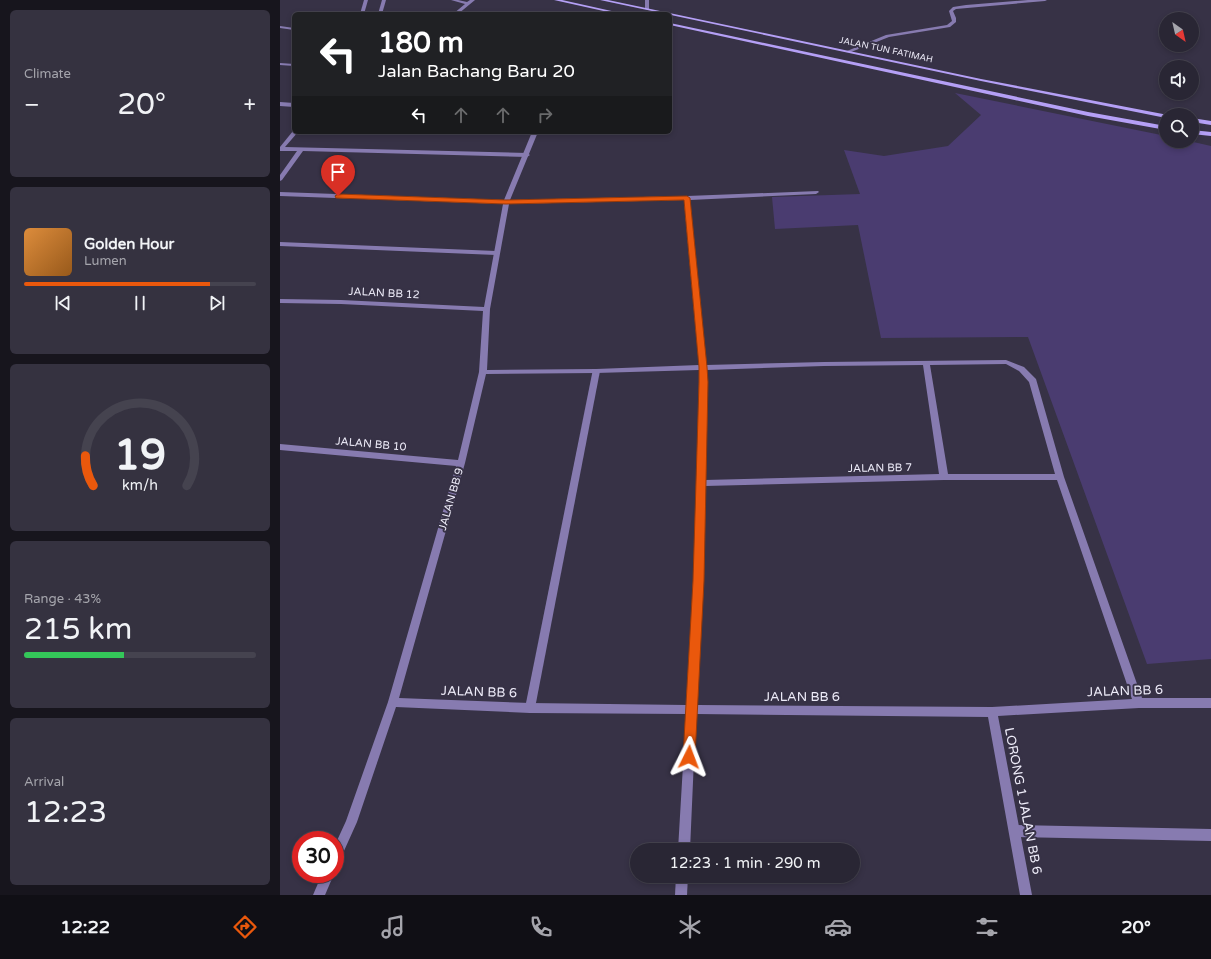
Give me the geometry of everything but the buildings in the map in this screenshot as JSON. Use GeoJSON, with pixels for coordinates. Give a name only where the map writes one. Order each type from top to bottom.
{"type":"FeatureCollection","features":[{"type":"Feature","properties":{"kind":"main road"},"geometry":{"type":"LineString","coordinates":[[556,0],[613,12]]}},
{"type":"Feature","properties":{"kind":"main road","name":"JALAN TUN FATIMAH"},"geometry":{"type":"LineString","coordinates":[[602,0],[661,12]]}},
{"type":"Feature","properties":{"kind":"main road","name":"JALAN TUN FATIMAH"},"geometry":{"type":"LineString","coordinates":[[672,14],[995,83],[1159,115]]}},
{"type":"Feature","properties":{"kind":"main road","name":"JALAN TUN FATIMAH"},"geometry":{"type":"LineString","coordinates":[[672,24],[1088,114],[1159,127]]}},
{"type":"Feature","properties":{"kind":"main road"},"geometry":{"type":"LineString","coordinates":[[1199,121],[1211,123]]}},
{"type":"Feature","properties":{"kind":"main road"},"geometry":{"type":"LineString","coordinates":[[1199,133],[1211,134]]}},
{"type":"Feature","properties":{"kind":"street"},"geometry":{"type":"LineString","coordinates":[[363,12],[366,0]]}},
{"type":"Feature","properties":{"kind":"street"},"geometry":{"type":"LineString","coordinates":[[381,12],[384,0]]}},
{"type":"Feature","properties":{"kind":"street"},"geometry":{"type":"LineString","coordinates":[[453,0],[468,4]]}},
{"type":"Feature","properties":{"kind":"street"},"geometry":{"type":"LineString","coordinates":[[458,12],[472,0]]}},
{"type":"Feature","properties":{"kind":"street"},"geometry":{"type":"LineString","coordinates":[[647,0],[647,9]]}},
{"type":"Feature","properties":{"kind":"street"},"geometry":{"type":"LineString","coordinates":[[849,51],[888,36],[948,26],[954,22],[951,11],[955,8],[1045,0]]}},
{"type":"Feature","properties":{"kind":"street"},"geometry":{"type":"LineString","coordinates":[[280,27],[292,29]]}},
{"type":"Feature","properties":{"kind":"street"},"geometry":{"type":"LineString","coordinates":[[280,64],[292,65]]}},
{"type":"Feature","properties":{"kind":"street"},"geometry":{"type":"LineString","coordinates":[[280,104],[292,104]]}},
{"type":"Feature","properties":{"kind":"street"},"geometry":{"type":"LineString","coordinates":[[280,149],[293,134]]}},
{"type":"Feature","properties":{"kind":"street","name":"JALAN BB 9"},"geometry":{"type":"LineString","coordinates":[[344,836],[393,702],[461,463],[483,372],[487,310],[506,202],[527,156],[534,134]]}},
{"type":"Feature","properties":{"kind":"street"},"geometry":{"type":"LineString","coordinates":[[280,149],[300,151],[527,156]]}},
{"type":"Feature","properties":{"kind":"street"},"geometry":{"type":"LineString","coordinates":[[280,179],[300,151]]}},
{"type":"Feature","properties":{"kind":"street"},"geometry":{"type":"LineString","coordinates":[[280,194],[506,202],[687,198],[816,192]]}},
{"type":"Feature","properties":{"kind":"street"},"geometry":{"type":"LineString","coordinates":[[684,843],[692,710],[701,483],[703,367],[687,198]]}},
{"type":"Feature","properties":{"kind":"street"},"geometry":{"type":"LineString","coordinates":[[280,244],[496,253]]}},
{"type":"Feature","properties":{"kind":"street","name":"JALAN BB 12"},"geometry":{"type":"LineString","coordinates":[[280,301],[341,302],[487,310]]}},
{"type":"Feature","properties":{"kind":"street"},"geometry":{"type":"LineString","coordinates":[[483,372],[596,371],[703,367],[926,363],[1006,362],[1018,365],[1033,381],[1060,477],[1139,703]]}},
{"type":"Feature","properties":{"kind":"street"},"geometry":{"type":"LineString","coordinates":[[926,363],[944,477]]}},
{"type":"Feature","properties":{"kind":"street"},"geometry":{"type":"LineString","coordinates":[[530,708],[596,371]]}},
{"type":"Feature","properties":{"kind":"street","name":"JALAN BB 10"},"geometry":{"type":"LineString","coordinates":[[280,447],[461,463]]}},
{"type":"Feature","properties":{"kind":"street","name":"JALAN BB 7"},"geometry":{"type":"LineString","coordinates":[[701,483],[944,477],[1060,477]]}},
{"type":"Feature","properties":{"kind":"street","name":"JALAN BB 6"},"geometry":{"type":"LineString","coordinates":[[393,702],[530,708],[992,712],[1139,703],[1211,703]]}},
{"type":"Feature","properties":{"kind":"street","name":"LORONG 1 JALAN BB 6"},"geometry":{"type":"LineString","coordinates":[[992,712],[1026,895]]}},
{"type":"Feature","properties":{"kind":"street"},"geometry":{"type":"LineString","coordinates":[[1015,831],[1211,835]]}},
{"type":"Feature","properties":{"kind":"street"},"geometry":{"type":"LineString","coordinates":[[319,895],[324,883]]}},
{"type":"Feature","properties":{"kind":"street"},"geometry":{"type":"LineString","coordinates":[[681,895],[682,883]]}},
{"type":"Feature","properties":{"kind":"shaded area"},"geometry":{"type":"Polygon","coordinates":[[[955,93],[1159,135],[1159,148],[1199,148],[1199,143],[1211,146],[1211,659],[1147,664],[1028,337],[881,338],[858,225],[775,229],[772,197],[860,194],[844,150],[884,156],[948,146],[981,115],[955,93]]]}},
{"type":"Feature","properties":{"kind":"route"},"geometry":{"type":"LineString","coordinates":[[338,196],[506,202],[687,198],[703,367],[703,427],[698,581],[689,757]]}}]}
